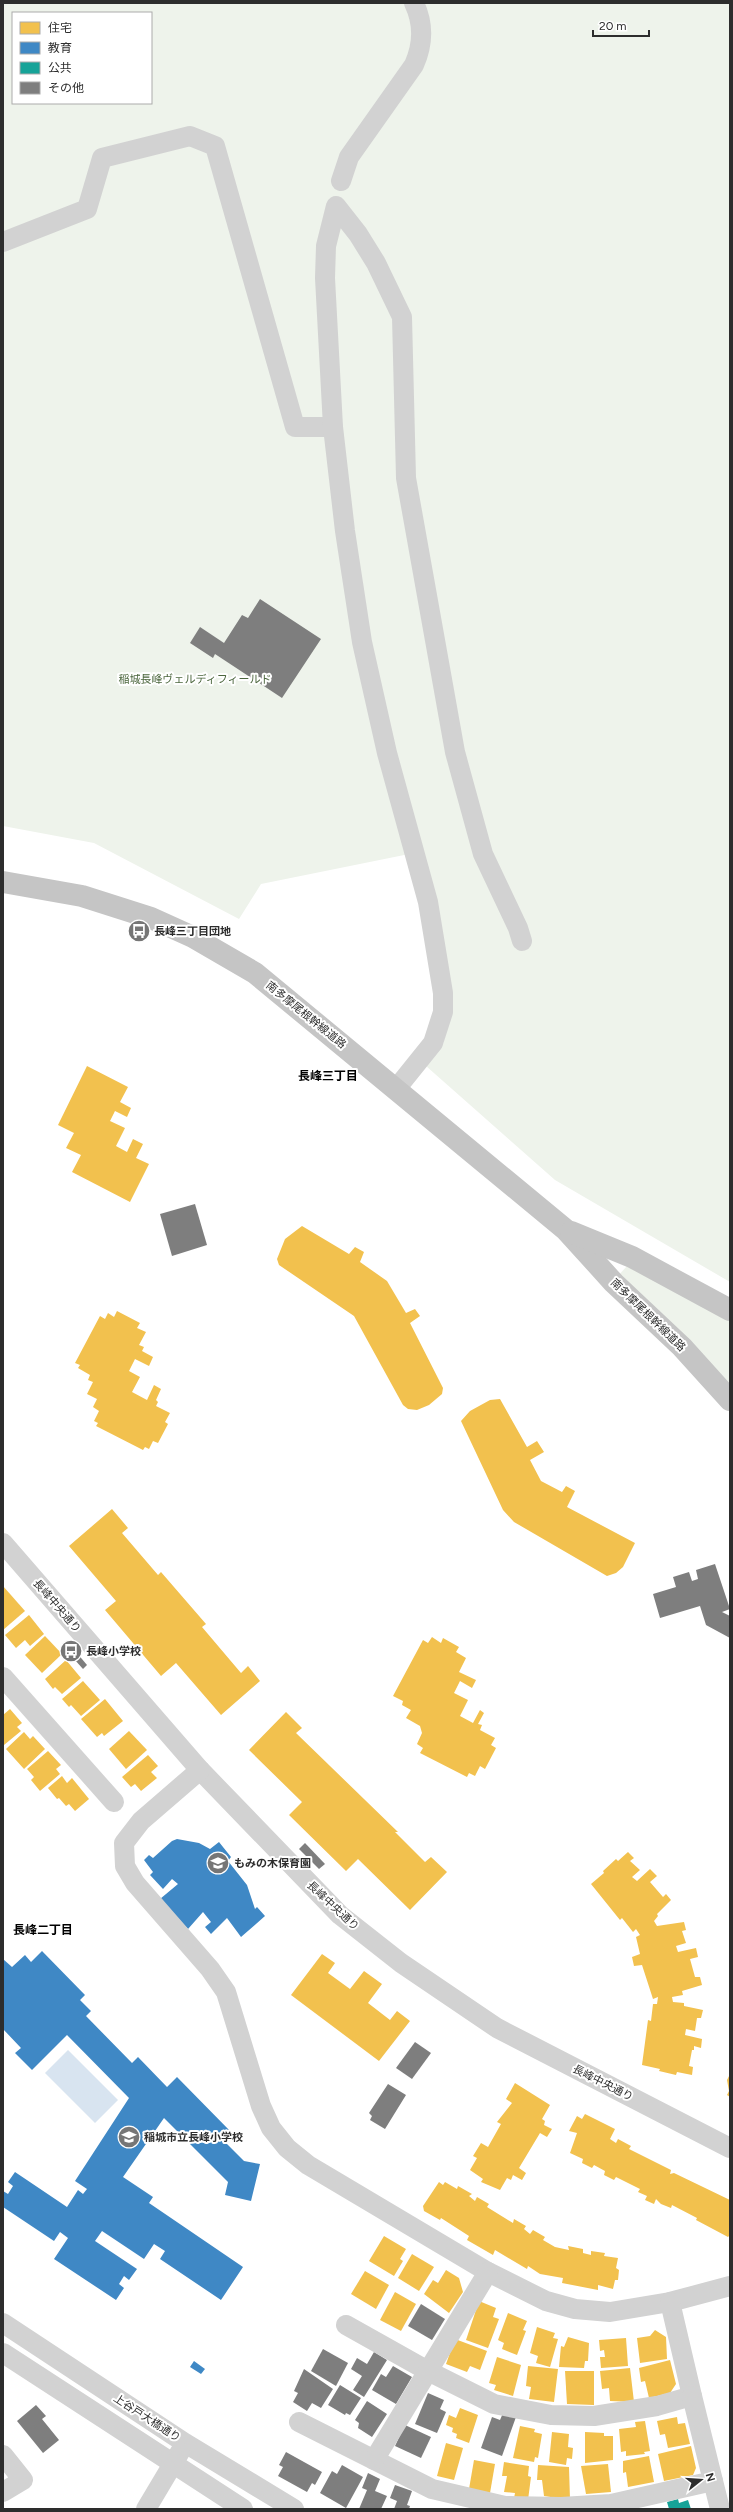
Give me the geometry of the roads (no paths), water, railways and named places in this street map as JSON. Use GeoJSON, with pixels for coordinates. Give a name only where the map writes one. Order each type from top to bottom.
{"type":"FeatureCollection","features":[{"type":"Feature","properties":{"kind":"main road","name":"南多摩尾根幹線道路"},"geometry":{"type":"LineString","coordinates":[[3,882],[48,888],[109,904],[151,918],[193,937],[254,973],[566,1230],[614,1283],[682,1347],[730,1400]]}},
{"type":"Feature","properties":{"kind":"main road","name":"南多摩尾根幹線道路"},"geometry":{"type":"LineString","coordinates":[[566,1230],[632,1257],[730,1310]]}},
{"type":"Feature","properties":{"kind":"street"},"geometry":{"type":"LineString","coordinates":[[341,181],[350,157],[414,65],[420,51],[421,32],[414,3]]}},
{"type":"Feature","properties":{"kind":"street"},"geometry":{"type":"LineString","coordinates":[[3,242],[87,210],[102,158],[190,136],[215,146],[295,427],[333,427]]}},
{"type":"Feature","properties":{"kind":"street"},"geometry":{"type":"LineString","coordinates":[[396,1089],[433,1043],[443,1012],[443,993],[428,902],[387,753],[362,642],[345,532],[333,427],[325,278],[326,246],[336,206],[358,234],[376,263],[402,317],[406,478],[455,752],[483,854],[518,928],[522,941]]}},
{"type":"Feature","properties":{"kind":"street","name":"長峰中央通り"},"geometry":{"type":"LineString","coordinates":[[3,1543],[200,1770],[340,1915],[401,1963],[497,2028],[730,2148]]}},
{"type":"Feature","properties":{"kind":"street"},"geometry":{"type":"LineString","coordinates":[[7,1689],[114,1802]]}},
{"type":"Feature","properties":{"kind":"street"},"geometry":{"type":"LineString","coordinates":[[200,1770],[141,1821],[124,1843],[125,1866],[135,1883],[210,1969],[226,1992],[261,2106],[271,2128],[287,2148],[308,2165],[488,2272],[546,2301],[575,2309],[610,2312],[670,2302],[730,2286]]}},
{"type":"Feature","properties":{"kind":"street"},"geometry":{"type":"LineString","coordinates":[[374,2460],[488,2272]]}},
{"type":"Feature","properties":{"kind":"street"},"geometry":{"type":"LineString","coordinates":[[670,2302],[712,2481],[720,2509]]}},
{"type":"Feature","properties":{"kind":"street","name":"上谷戸大橋通り"},"geometry":{"type":"LineString","coordinates":[[3,2323],[185,2443],[294,2509]]}},
{"type":"Feature","properties":{"kind":"street"},"geometry":{"type":"LineString","coordinates":[[346,2325],[428,2371],[494,2404],[552,2415],[594,2416],[623,2413],[692,2396]]}},
{"type":"Feature","properties":{"kind":"street"},"geometry":{"type":"LineString","coordinates":[[3,2353],[243,2509]]}},
{"type":"Feature","properties":{"kind":"street"},"geometry":{"type":"LineString","coordinates":[[299,2422],[432,2489],[505,2506],[561,2507],[612,2504],[712,2481]]}},
{"type":"Feature","properties":{"kind":"street"},"geometry":{"type":"LineString","coordinates":[[146,2509],[185,2443]]}},
{"type":"Feature","properties":{"kind":"street"},"geometry":{"type":"LineString","coordinates":[[3,2455],[23,2480],[3,2492]]}},
{"type":"Feature","properties":{"kind":"place","name":"長峰三丁目団地"},"geometry":{"type":"Point","coordinates":[139,931]}},
{"type":"Feature","properties":{"kind":"place","name":"長峰小学校"},"geometry":{"type":"Point","coordinates":[71,1651]}},
{"type":"Feature","properties":{"kind":"place","name":"もみの木保育園"},"geometry":{"type":"Point","coordinates":[218,1863]}},
{"type":"Feature","properties":{"kind":"place","name":"稲城市立長峰小学校"},"geometry":{"type":"Point","coordinates":[129,2137]}},
{"type":"Feature","properties":{"kind":"district","name":"長峰三丁目"},"geometry":{"type":"Point","coordinates":[328,1076]}},
{"type":"Feature","properties":{"kind":"district","name":"長峰二丁目"},"geometry":{"type":"Point","coordinates":[43,1930]}},
{"type":"Feature","properties":{"kind":"park label","name":"稲城長峰ヴェルディフィールド"},"geometry":{"type":"Point","coordinates":[195,679]}}]}
